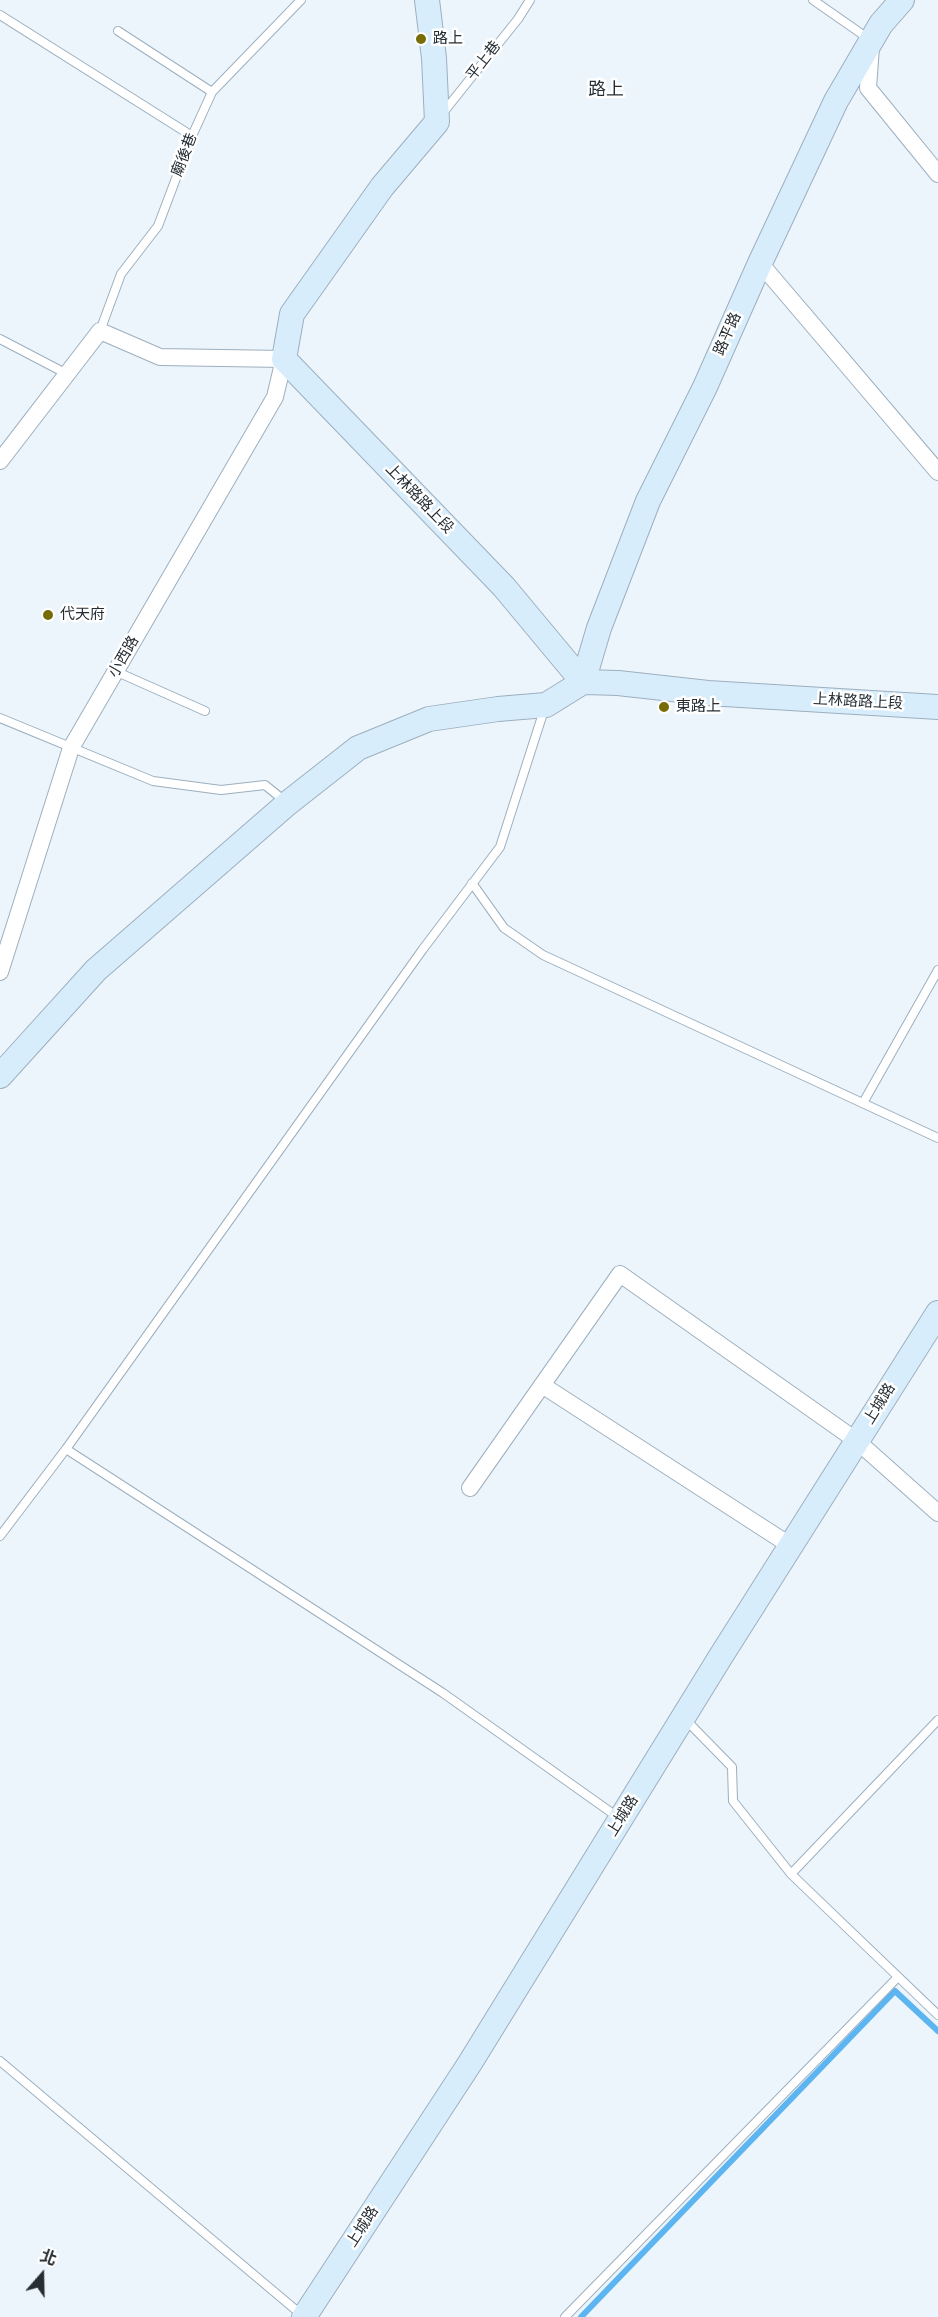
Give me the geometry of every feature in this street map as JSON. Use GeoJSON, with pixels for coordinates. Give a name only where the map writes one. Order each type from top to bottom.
{"type":"FeatureCollection","features":[{"type":"Feature","properties":{"kind":"street"},"geometry":{"type":"LineString","coordinates":[[0,461],[100,331],[160,357],[284,359],[292,314],[382,187],[436,122],[434,58],[427,0]]}},
{"type":"Feature","properties":{"kind":"street","name":"路平路"},"geometry":{"type":"LineString","coordinates":[[584,682],[599,628],[648,501],[705,387],[836,101],[881,24],[902,0]]}},
{"type":"Feature","properties":{"kind":"street"},"geometry":{"type":"LineString","coordinates":[[871,40],[868,88],[938,174]]}},
{"type":"Feature","properties":{"kind":"street"},"geometry":{"type":"LineString","coordinates":[[760,263],[938,472]]}},
{"type":"Feature","properties":{"kind":"street","name":"小西路"},"geometry":{"type":"LineString","coordinates":[[0,972],[71,748],[275,396],[284,359]]}},
{"type":"Feature","properties":{"kind":"street","name":"上林路路上段"},"geometry":{"type":"LineString","coordinates":[[284,359],[504,588],[584,682],[618,683],[708,693],[938,706]]}},
{"type":"Feature","properties":{"kind":"street"},"geometry":{"type":"LineString","coordinates":[[0,1076],[96,970],[288,803],[358,748],[429,719],[498,708],[546,705],[584,682]]}},
{"type":"Feature","properties":{"kind":"street"},"geometry":{"type":"LineString","coordinates":[[470,1488],[620,1274],[857,1441],[938,1513]]}},
{"type":"Feature","properties":{"kind":"street","name":"上城路"},"geometry":{"type":"LineString","coordinates":[[304,2317],[470,2063],[938,1312]]}},
{"type":"Feature","properties":{"kind":"street"},"geometry":{"type":"LineString","coordinates":[[542,1385],[791,1546]]}},
{"type":"Feature","properties":{"kind":"lane","name":"廟後巷"},"geometry":{"type":"LineString","coordinates":[[100,331],[121,274],[158,226],[192,136],[212,92],[301,0]]}},
{"type":"Feature","properties":{"kind":"lane","name":"平上巷"},"geometry":{"type":"LineString","coordinates":[[436,122],[518,19],[530,0]]}},
{"type":"Feature","properties":{"kind":"lane"},"geometry":{"type":"LineString","coordinates":[[813,0],[871,40]]}},
{"type":"Feature","properties":{"kind":"lane"},"geometry":{"type":"LineString","coordinates":[[0,15],[192,136]]}},
{"type":"Feature","properties":{"kind":"lane"},"geometry":{"type":"LineString","coordinates":[[118,31],[212,92]]}},
{"type":"Feature","properties":{"kind":"lane"},"geometry":{"type":"LineString","coordinates":[[0,339],[67,374]]}},
{"type":"Feature","properties":{"kind":"lane"},"geometry":{"type":"LineString","coordinates":[[115,671],[205,711]]}},
{"type":"Feature","properties":{"kind":"lane"},"geometry":{"type":"LineString","coordinates":[[0,1536],[66,1449],[409,968],[500,847],[546,705]]}},
{"type":"Feature","properties":{"kind":"lane"},"geometry":{"type":"LineString","coordinates":[[0,718],[153,781],[221,790],[265,785],[288,803]]}},
{"type":"Feature","properties":{"kind":"lane"},"geometry":{"type":"LineString","coordinates":[[472,883],[504,928],[543,955],[938,1138]]}},
{"type":"Feature","properties":{"kind":"lane"},"geometry":{"type":"LineString","coordinates":[[863,1103],[938,970]]}},
{"type":"Feature","properties":{"kind":"lane"},"geometry":{"type":"LineString","coordinates":[[66,1449],[443,1693],[621,1820]]}},
{"type":"Feature","properties":{"kind":"lane"},"geometry":{"type":"LineString","coordinates":[[683,1718],[732,1767],[732,1801],[791,1874],[938,2015]]}},
{"type":"Feature","properties":{"kind":"lane"},"geometry":{"type":"LineString","coordinates":[[791,1874],[938,1720]]}},
{"type":"Feature","properties":{"kind":"lane"},"geometry":{"type":"LineString","coordinates":[[565,2317],[898,1977]]}},
{"type":"Feature","properties":{"kind":"lane"},"geometry":{"type":"LineString","coordinates":[[0,2061],[304,2317]]}},
{"type":"Feature","properties":{"kind":"waterway"},"geometry":{"type":"LineString","coordinates":[[581,2317],[895,1991],[938,2031]]}},
{"type":"Feature","properties":{"kind":"place","name":"路上"},"geometry":{"type":"Point","coordinates":[421,39]}},
{"type":"Feature","properties":{"kind":"place","name":"代天府"},"geometry":{"type":"Point","coordinates":[48,615]}},
{"type":"Feature","properties":{"kind":"place","name":"東路上"},"geometry":{"type":"Point","coordinates":[664,707]}},
{"type":"Feature","properties":{"kind":"district","name":"路上"},"geometry":{"type":"Point","coordinates":[606,90]}}]}
